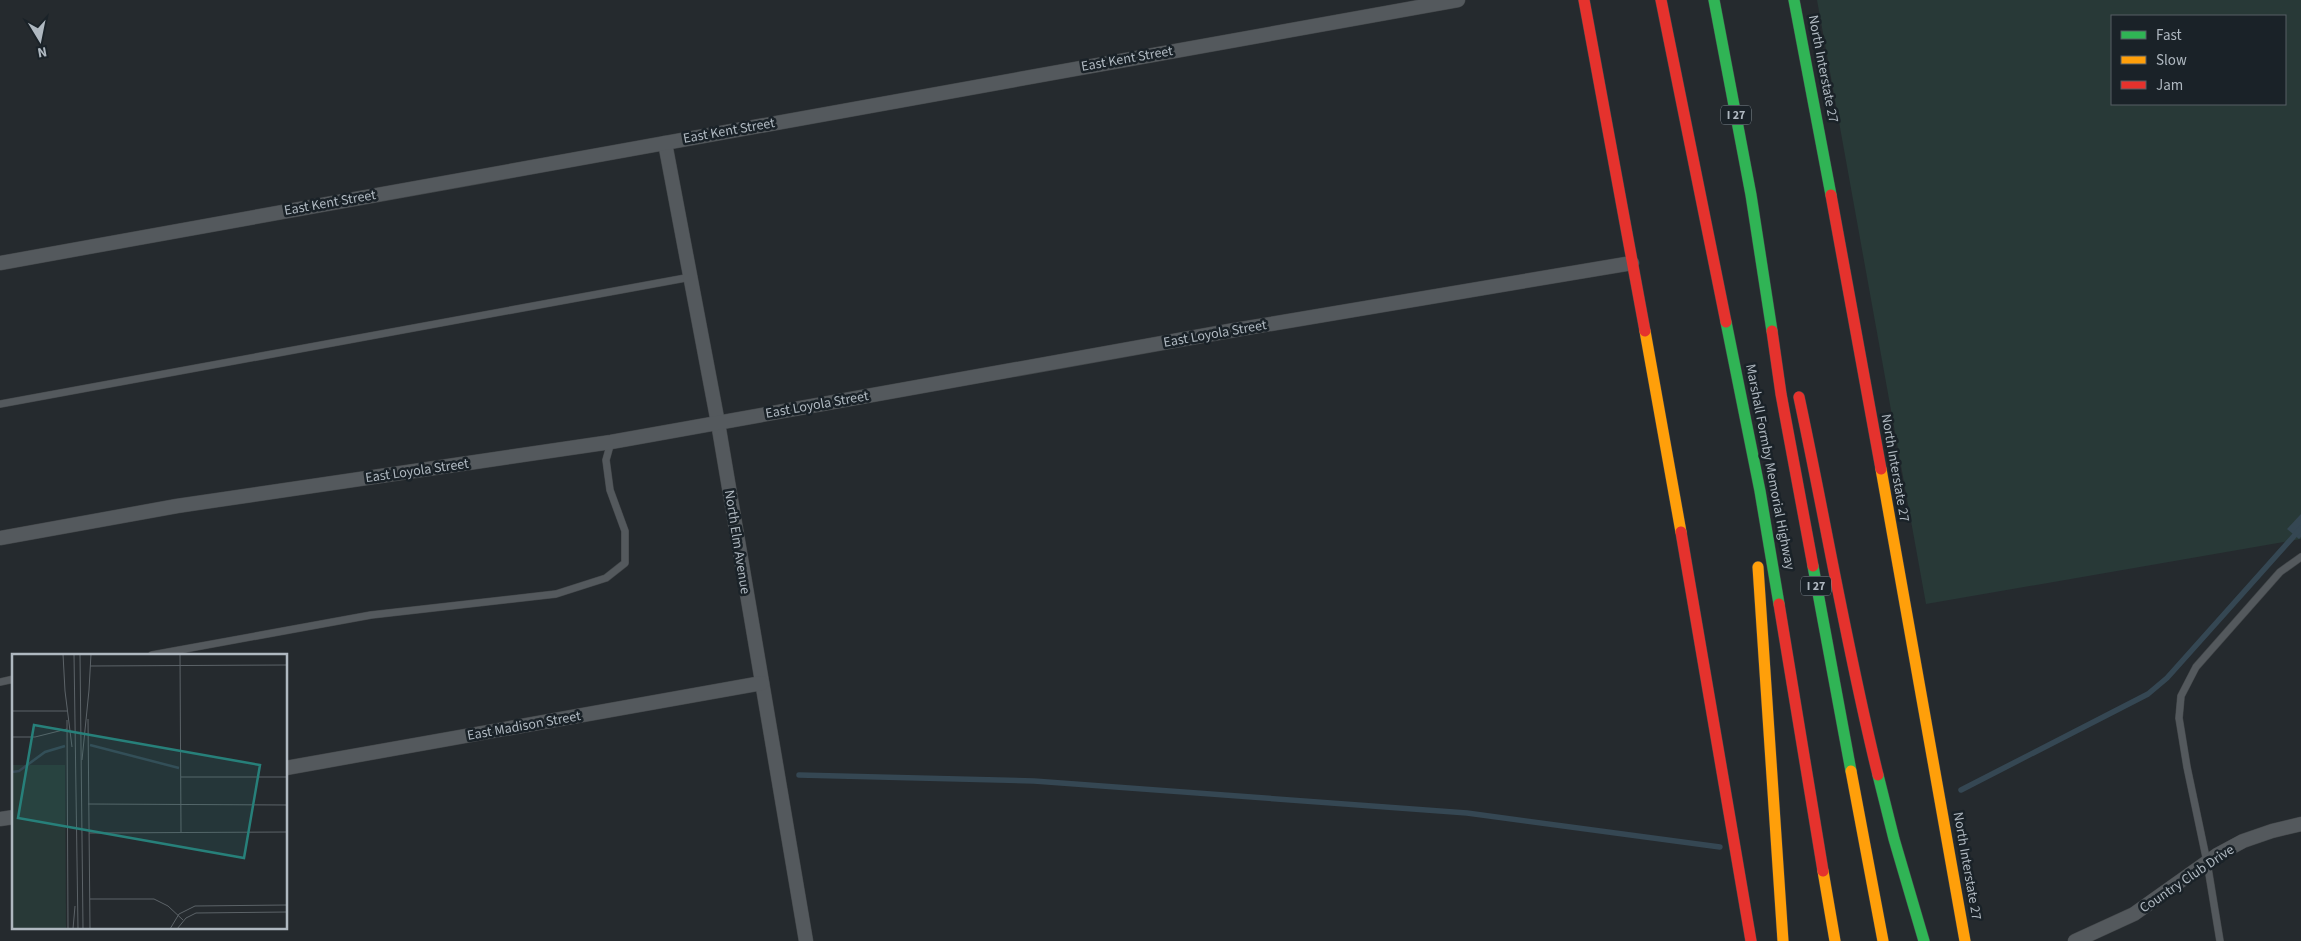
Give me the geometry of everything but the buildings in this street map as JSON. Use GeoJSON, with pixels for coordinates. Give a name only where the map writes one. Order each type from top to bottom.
{"type":"FeatureCollection","features":[{"type":"Feature","properties":{"kind":"main road"},"geometry":{"type":"LineString","coordinates":[[1584,0],[1677,506],[1751,941]]}},
{"type":"Feature","properties":{"kind":"main road","name":"Marshall Formby Memorial Highway"},"geometry":{"type":"LineString","coordinates":[[1661,0],[1708,222],[1760,491],[1835,941]]}},
{"type":"Feature","properties":{"kind":"main road","name":"Marshall Formby Memorial Highway"},"geometry":{"type":"LineString","coordinates":[[1714,0],[1757,230],[1781,394],[1883,941]]}},
{"type":"Feature","properties":{"kind":"main road","name":"North Interstate 27"},"geometry":{"type":"LineString","coordinates":[[1794,0],[1832,198],[1966,941]]}},
{"type":"Feature","properties":{"kind":"main road"},"geometry":{"type":"LineString","coordinates":[[1757,230],[1778,294]]}},
{"type":"Feature","properties":{"kind":"main road"},"geometry":{"type":"LineString","coordinates":[[1796,383],[1823,506],[1858,695],[1894,839],[1924,941]]}},
{"type":"Feature","properties":{"kind":"main road"},"geometry":{"type":"LineString","coordinates":[[1760,491],[1758,574],[1783,941]]}},
{"type":"Feature","properties":{"kind":"street","name":"East Kent Street"},"geometry":{"type":"LineString","coordinates":[[0,263],[1458,0]]}},
{"type":"Feature","properties":{"kind":"street","name":"North Elm Avenue"},"geometry":{"type":"LineString","coordinates":[[665,143],[718,423],[806,941]]}},
{"type":"Feature","properties":{"kind":"street","name":"East Loyola Street"},"geometry":{"type":"LineString","coordinates":[[0,538],[177,506],[610,442],[1229,331],[1632,263]]}},
{"type":"Feature","properties":{"kind":"street","name":"East Madison Street"},"geometry":{"type":"LineString","coordinates":[[288,768],[762,683]]}},
{"type":"Feature","properties":{"kind":"street","name":"Country Club Drive"},"geometry":{"type":"LineString","coordinates":[[2075,941],[2134,914],[2207,862],[2243,842],[2272,831],[2301,824]]}},
{"type":"Feature","properties":{"kind":"lane"},"geometry":{"type":"LineString","coordinates":[[0,404],[691,277]]}},
{"type":"Feature","properties":{"kind":"lane"},"geometry":{"type":"LineString","coordinates":[[157,654],[371,615],[556,594],[606,578],[625,562],[625,531],[610,490],[606,460],[610,442]]}},
{"type":"Feature","properties":{"kind":"lane"},"geometry":{"type":"LineString","coordinates":[[2220,941],[2179,718],[2181,696],[2196,667],[2280,572],[2301,557]]}},
{"type":"Feature","properties":{"kind":"shaded area"},"geometry":{"type":"Polygon","coordinates":[[[1817,0],[2301,0],[2301,539],[1926,604],[1817,0]]]}},
{"type":"Feature","properties":{"kind":"water"},"geometry":{"type":"Polygon","coordinates":[[[2301,514],[2301,537],[2299,539],[2287,529],[2301,514]]]}},
{"type":"Feature","properties":{"kind":"waterway"},"geometry":{"type":"LineString","coordinates":[[1961,790],[2148,694],[2167,678],[2301,528]]}},
{"type":"Feature","properties":{"kind":"waterway"},"geometry":{"type":"LineString","coordinates":[[799,775],[1034,781],[1467,813],[1720,847]]}},
{"type":"Feature","properties":{"kind":"traffic: fast"},"geometry":{"type":"LineString","coordinates":[[1714,0],[1751,195],[1772,331]]}},
{"type":"Feature","properties":{"kind":"traffic: fast"},"geometry":{"type":"LineString","coordinates":[[1794,0],[1831,195]]}},
{"type":"Feature","properties":{"kind":"traffic: fast"},"geometry":{"type":"LineString","coordinates":[[1726,322],[1760,491],[1779,604]]}},
{"type":"Feature","properties":{"kind":"traffic: fast"},"geometry":{"type":"LineString","coordinates":[[1813,566],[1851,771]]}},
{"type":"Feature","properties":{"kind":"traffic: fast"},"geometry":{"type":"LineString","coordinates":[[1878,775],[1894,839],[1924,941]]}},
{"type":"Feature","properties":{"kind":"traffic: slow"},"geometry":{"type":"LineString","coordinates":[[1645,331],[1681,532]]}},
{"type":"Feature","properties":{"kind":"traffic: slow"},"geometry":{"type":"LineString","coordinates":[[1881,469],[1965,941]]}},
{"type":"Feature","properties":{"kind":"traffic: slow"},"geometry":{"type":"LineString","coordinates":[[1758,567],[1783,941]]}},
{"type":"Feature","properties":{"kind":"traffic: slow"},"geometry":{"type":"LineString","coordinates":[[1851,771],[1883,941]]}},
{"type":"Feature","properties":{"kind":"traffic: slow"},"geometry":{"type":"LineString","coordinates":[[1823,871],[1835,941]]}},
{"type":"Feature","properties":{"kind":"traffic: jam"},"geometry":{"type":"LineString","coordinates":[[1584,0],[1645,331]]}},
{"type":"Feature","properties":{"kind":"traffic: jam"},"geometry":{"type":"LineString","coordinates":[[1661,0],[1726,322]]}},
{"type":"Feature","properties":{"kind":"traffic: jam"},"geometry":{"type":"LineString","coordinates":[[1831,195],[1881,469]]}},
{"type":"Feature","properties":{"kind":"traffic: jam"},"geometry":{"type":"LineString","coordinates":[[1772,331],[1781,394],[1813,566]]}},
{"type":"Feature","properties":{"kind":"traffic: jam"},"geometry":{"type":"LineString","coordinates":[[1799,397],[1846,634],[1878,775]]}},
{"type":"Feature","properties":{"kind":"traffic: jam"},"geometry":{"type":"LineString","coordinates":[[1681,532],[1751,941]]}},
{"type":"Feature","properties":{"kind":"traffic: jam"},"geometry":{"type":"LineString","coordinates":[[1779,604],[1823,871]]}}]}
